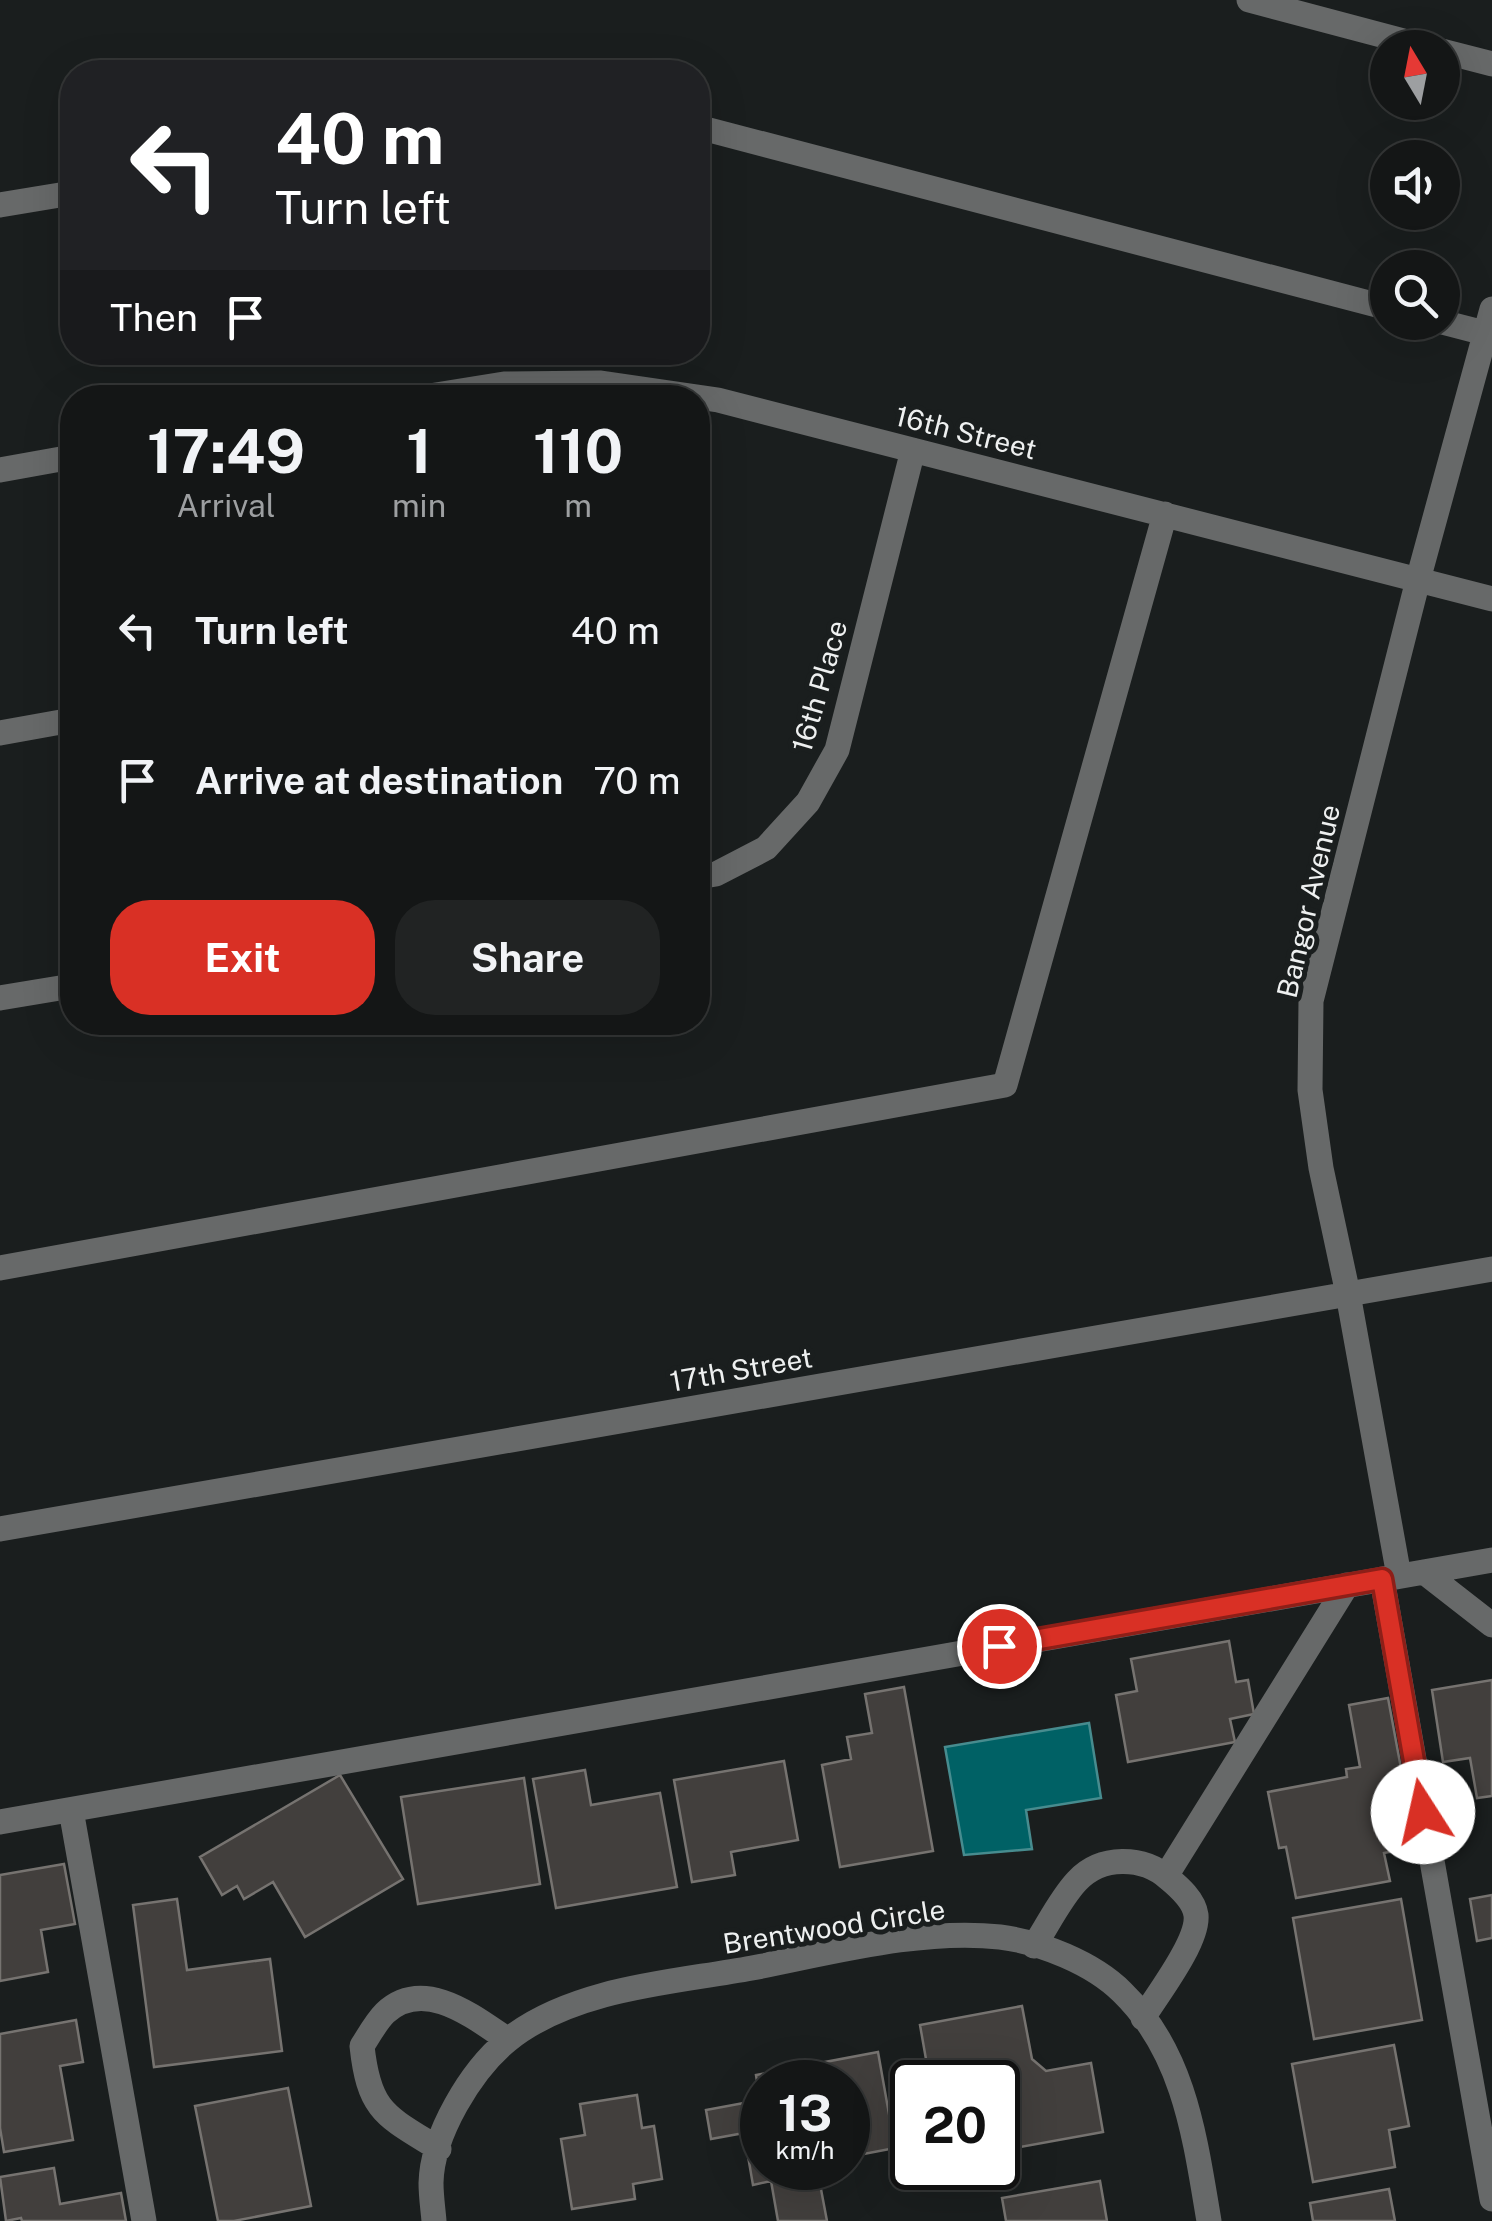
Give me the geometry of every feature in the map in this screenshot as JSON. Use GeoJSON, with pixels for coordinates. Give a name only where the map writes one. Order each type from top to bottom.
{"type":"FeatureCollection","features":[{"type":"Feature","properties":{"kind":"street"},"geometry":{"type":"LineString","coordinates":[[1249,0],[1370,32]]}},
{"type":"Feature","properties":{"kind":"street"},"geometry":{"type":"LineString","coordinates":[[1460,56],[1492,64]]}},
{"type":"Feature","properties":{"kind":"street"},"geometry":{"type":"LineString","coordinates":[[710,130],[1370,303]]}},
{"type":"Feature","properties":{"kind":"street"},"geometry":{"type":"LineString","coordinates":[[0,205],[60,195]]}},
{"type":"Feature","properties":{"kind":"street"},"geometry":{"type":"LineString","coordinates":[[1460,324],[1490,326]]}},
{"type":"Feature","properties":{"kind":"street","name":"Bangor Avenue"},"geometry":{"type":"LineString","coordinates":[[1490,326],[1418,580],[1311,1001],[1310,1090],[1320,1168],[1402,1576],[1492,2200]]}},
{"type":"Feature","properties":{"kind":"street","name":"16th Street"},"geometry":{"type":"LineString","coordinates":[[498,385],[612,385]]}},
{"type":"Feature","properties":{"kind":"street","name":"16th Street"},"geometry":{"type":"LineString","coordinates":[[710,399],[1492,599]]}},
{"type":"Feature","properties":{"kind":"street","name":"16th Place"},"geometry":{"type":"LineString","coordinates":[[710,875],[766,848],[808,802],[837,750],[913,450]]}},
{"type":"Feature","properties":{"kind":"street"},"geometry":{"type":"LineString","coordinates":[[0,470],[60,459]]}},
{"type":"Feature","properties":{"kind":"street"},"geometry":{"type":"LineString","coordinates":[[0,1268],[1005,1085],[1165,514]]}},
{"type":"Feature","properties":{"kind":"street"},"geometry":{"type":"LineString","coordinates":[[0,733],[60,722]]}},
{"type":"Feature","properties":{"kind":"street"},"geometry":{"type":"LineString","coordinates":[[0,998],[60,988]]}},
{"type":"Feature","properties":{"kind":"street","name":"17th Street"},"geometry":{"type":"LineString","coordinates":[[0,1529],[1492,1269]]}},
{"type":"Feature","properties":{"kind":"street"},"geometry":{"type":"LineString","coordinates":[[0,1822],[1492,1560]]}},
{"type":"Feature","properties":{"kind":"street"},"geometry":{"type":"LineString","coordinates":[[1402,1576],[1492,1625]]}},
{"type":"Feature","properties":{"kind":"street"},"geometry":{"type":"LineString","coordinates":[[1166,1876],[1347,1586]]}},
{"type":"Feature","properties":{"kind":"street"},"geometry":{"type":"LineString","coordinates":[[71,1810],[144,2221]]}},
{"type":"Feature","properties":{"kind":"street"},"geometry":{"type":"LineString","coordinates":[[1034,1946],[1079,1879],[1108,1864],[1132,1860],[1156,1868],[1184,1891],[1196,1914],[1191,1939],[1144,2018]]}},
{"type":"Feature","properties":{"kind":"street","name":"Brentwood Circle"},"geometry":{"type":"LineString","coordinates":[[434,2221],[431,2180],[444,2127],[472,2080],[508,2040],[552,2014],[604,1995],[886,1943],[957,1936],[1000,1937],[1062,1953],[1121,1990],[1156,2034],[1175,2067],[1193,2128],[1209,2221]]}},
{"type":"Feature","properties":{"kind":"street"},"geometry":{"type":"LineString","coordinates":[[439,2149],[385,2115],[368,2085],[362,2046],[384,2014],[397,2004],[424,2000],[450,2002],[508,2040]]}},
{"type":"Feature","properties":{"kind":"water"},"geometry":{"type":"Polygon","coordinates":[[[1089,1723],[1101,1798],[1026,1810],[1032,1849],[964,1855],[945,1747],[1089,1723]]]}},
{"type":"Feature","properties":{"kind":"building"},"geometry":{"type":"Polygon","coordinates":[[[1229,1641],[1236,1682],[1248,1680],[1254,1714],[1230,1719],[1235,1742],[1128,1762],[1116,1695],[1137,1691],[1131,1659],[1229,1641]]]}},
{"type":"Feature","properties":{"kind":"building"},"geometry":{"type":"Polygon","coordinates":[[[1492,1680],[1492,1796],[1477,1798],[1470,1758],[1443,1762],[1432,1690],[1492,1680]]]}},
{"type":"Feature","properties":{"kind":"building"},"geometry":{"type":"Polygon","coordinates":[[[904,1687],[933,1851],[840,1867],[822,1765],[851,1759],[847,1737],[872,1733],[865,1694],[904,1687]]]}},
{"type":"Feature","properties":{"kind":"building"},"geometry":{"type":"Polygon","coordinates":[[[1388,1698],[1405,1790],[1388,1793],[1399,1850],[1384,1853],[1390,1881],[1296,1898],[1286,1847],[1279,1848],[1268,1792],[1347,1777],[1346,1769],[1360,1767],[1349,1705],[1388,1698]]]}},
{"type":"Feature","properties":{"kind":"building"},"geometry":{"type":"Polygon","coordinates":[[[784,1761],[798,1840],[731,1852],[735,1875],[692,1882],[674,1780],[784,1761]]]}},
{"type":"Feature","properties":{"kind":"building"},"geometry":{"type":"Polygon","coordinates":[[[585,1770],[591,1805],[660,1793],[677,1887],[556,1908],[533,1779],[585,1770]]]}},
{"type":"Feature","properties":{"kind":"building"},"geometry":{"type":"Polygon","coordinates":[[[340,1775],[403,1879],[305,1937],[273,1882],[244,1899],[237,1886],[222,1895],[200,1857],[340,1775]]]}},
{"type":"Feature","properties":{"kind":"building"},"geometry":{"type":"Polygon","coordinates":[[[524,1778],[540,1884],[418,1904],[401,1797],[524,1778]]]}},
{"type":"Feature","properties":{"kind":"building"},"geometry":{"type":"Polygon","coordinates":[[[64,1864],[75,1924],[41,1930],[48,1972],[0,1981],[0,1875],[64,1864]]]}},
{"type":"Feature","properties":{"kind":"building"},"geometry":{"type":"Polygon","coordinates":[[[1492,1895],[1492,1938],[1477,1941],[1470,1899],[1492,1895]]]}},
{"type":"Feature","properties":{"kind":"building"},"geometry":{"type":"Polygon","coordinates":[[[177,1899],[187,1970],[270,1959],[282,2051],[154,2067],[133,1905],[177,1899]]]}},
{"type":"Feature","properties":{"kind":"building"},"geometry":{"type":"Polygon","coordinates":[[[1401,1899],[1422,2020],[1314,2039],[1293,1918],[1401,1899]]]}},
{"type":"Feature","properties":{"kind":"building"},"geometry":{"type":"Polygon","coordinates":[[[1022,2006],[1032,2059],[1046,2071],[1091,2063],[1103,2132],[1020,2147],[1020,2060],[926,2060],[920,2025],[1022,2006]]]}},
{"type":"Feature","properties":{"kind":"building"},"geometry":{"type":"Polygon","coordinates":[[[76,2020],[83,2062],[60,2066],[73,2140],[4,2152],[0,2128],[0,2034],[76,2020]]]}},
{"type":"Feature","properties":{"kind":"building"},"geometry":{"type":"Polygon","coordinates":[[[1394,2045],[1409,2126],[1389,2130],[1395,2167],[1313,2182],[1292,2064],[1394,2045]]]}},
{"type":"Feature","properties":{"kind":"building"},"geometry":{"type":"Polygon","coordinates":[[[878,2052],[890,2120],[890,2149],[870,2153],[870,2060],[836,2060],[878,2052]]]}},
{"type":"Feature","properties":{"kind":"building"},"geometry":{"type":"Polygon","coordinates":[[[288,2088],[311,2206],[218,2221],[195,2106],[288,2088]]]}},
{"type":"Feature","properties":{"kind":"building"},"geometry":{"type":"Polygon","coordinates":[[[637,2095],[642,2128],[654,2126],[662,2179],[633,2184],[635,2199],[572,2209],[561,2139],[585,2135],[580,2104],[637,2095]]]}},
{"type":"Feature","properties":{"kind":"building"},"geometry":{"type":"Polygon","coordinates":[[[740,2104],[740,2134],[711,2139],[706,2110],[740,2104]]]}},
{"type":"Feature","properties":{"kind":"building"},"geometry":{"type":"Polygon","coordinates":[[[54,2168],[60,2204],[121,2193],[126,2221],[6,2221],[0,2177],[54,2168]]]}},
{"type":"Feature","properties":{"kind":"building"},"geometry":{"type":"Polygon","coordinates":[[[1100,2181],[1107,2221],[1006,2221],[1002,2198],[1100,2181]]]}},
{"type":"Feature","properties":{"kind":"building"},"geometry":{"type":"Polygon","coordinates":[[[1389,2189],[1395,2221],[1313,2221],[1310,2203],[1389,2189]]]}},
{"type":"Feature","properties":{"kind":"building"},"geometry":{"type":"Polygon","coordinates":[[[773,2190],[821,2190],[827,2221],[778,2221],[773,2190]]]}},
{"type":"Feature","properties":{"kind":"route"},"geometry":{"type":"LineString","coordinates":[[999,1646],[1382,1579],[1423,1812]]}}]}
